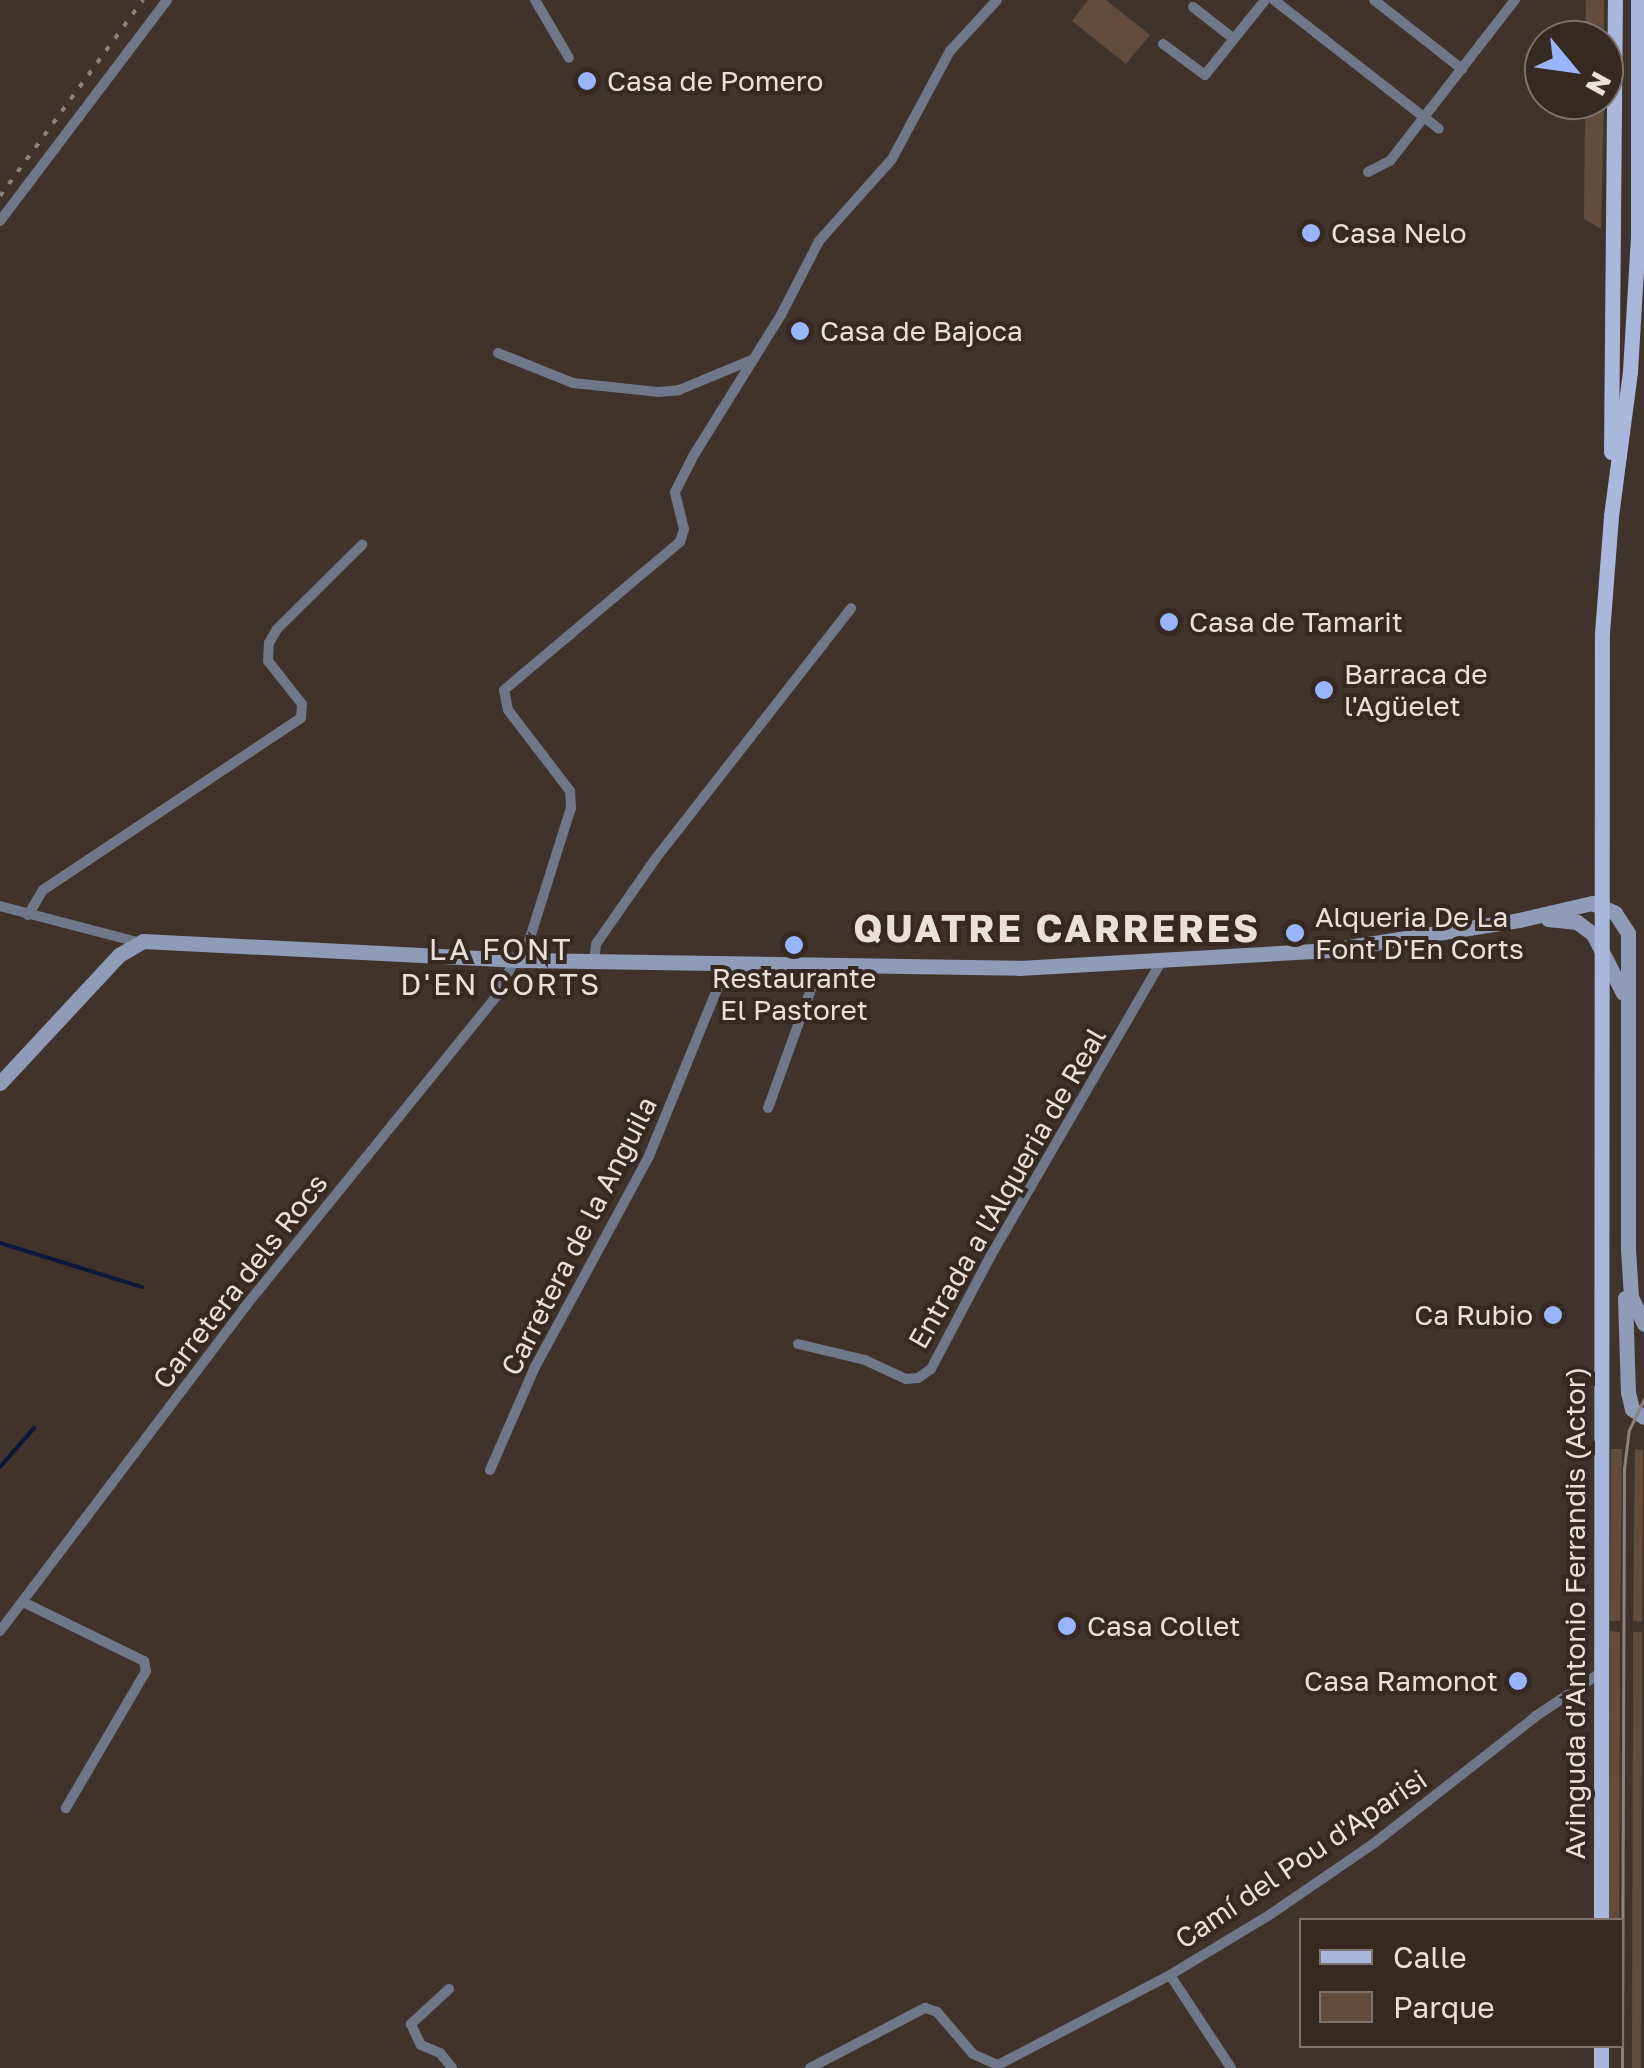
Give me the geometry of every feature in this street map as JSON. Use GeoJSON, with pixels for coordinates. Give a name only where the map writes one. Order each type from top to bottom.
{"type":"FeatureCollection","features":[{"type":"Feature","properties":{"kind":"main road","name":"Avinguda d'Antonio Ferrandis (Actor)"},"geometry":{"type":"LineString","coordinates":[[1611,516],[1615,0]]}},
{"type":"Feature","properties":{"kind":"main road","name":"Avinguda d'Antonio Ferrandis (Actor)"},"geometry":{"type":"LineString","coordinates":[[1600,1918],[1602,634],[1611,516],[1630,371],[1638,238],[1638,0]]}},
{"type":"Feature","properties":{"kind":"street"},"geometry":{"type":"LineString","coordinates":[[0,221],[168,0]]}},
{"type":"Feature","properties":{"kind":"street"},"geometry":{"type":"LineString","coordinates":[[535,0],[569,58]]}},
{"type":"Feature","properties":{"kind":"street"},"geometry":{"type":"LineString","coordinates":[[498,353],[573,383],[658,392],[678,390],[754,359],[819,241],[892,159],[950,51],[997,0]]}},
{"type":"Feature","properties":{"kind":"street"},"geometry":{"type":"LineString","coordinates":[[1163,44],[1205,75],[1265,0]]}},
{"type":"Feature","properties":{"kind":"street"},"geometry":{"type":"LineString","coordinates":[[1274,0],[1440,129]]}},
{"type":"Feature","properties":{"kind":"street"},"geometry":{"type":"LineString","coordinates":[[1374,0],[1462,68]]}},
{"type":"Feature","properties":{"kind":"street"},"geometry":{"type":"LineString","coordinates":[[1368,172],[1390,161],[1516,0]]}},
{"type":"Feature","properties":{"kind":"street"},"geometry":{"type":"LineString","coordinates":[[1192,6],[1234,39]]}},
{"type":"Feature","properties":{"kind":"street","name":"Carretera dels Rocs"},"geometry":{"type":"LineString","coordinates":[[0,1631],[244,1308],[497,996],[519,959],[571,808],[570,791],[508,710],[504,690],[680,542],[684,529],[675,496],[679,481],[754,359]]}},
{"type":"Feature","properties":{"kind":"street"},"geometry":{"type":"LineString","coordinates":[[28,915],[43,890],[300,718],[302,704],[268,661],[269,644],[277,629],[362,545]]}},
{"type":"Feature","properties":{"kind":"street"},"geometry":{"type":"LineString","coordinates":[[594,961],[596,944],[656,858],[851,608]]}},
{"type":"Feature","properties":{"kind":"street"},"geometry":{"type":"LineString","coordinates":[[0,906],[138,942],[519,959],[1019,968],[1330,950],[1600,904]]}},
{"type":"Feature","properties":{"kind":"street","name":"Avinguda d'Antonio Ferrandis (Actor)"},"geometry":{"type":"LineString","coordinates":[[1600,904],[1621,919],[1628,933],[1628,1249],[1630,1297],[1644,1324]]}},
{"type":"Feature","properties":{"kind":"street"},"geometry":{"type":"LineString","coordinates":[[1519,920],[1567,919],[1583,926],[1602,945]]}},
{"type":"Feature","properties":{"kind":"street"},"geometry":{"type":"LineString","coordinates":[[0,1083],[119,955],[138,942]]}},
{"type":"Feature","properties":{"kind":"street","name":"Avinguda d'Antonio Ferrandis (Actor)"},"geometry":{"type":"LineString","coordinates":[[1602,945],[1622,990],[1628,1022]]}},
{"type":"Feature","properties":{"kind":"street","name":"Entrada a l'Alqueria de Real"},"geometry":{"type":"LineString","coordinates":[[798,1344],[865,1360],[906,1379],[918,1378],[931,1368],[990,1257],[1163,958]]}},
{"type":"Feature","properties":{"kind":"street","name":"Carretera de la Anguila"},"geometry":{"type":"LineString","coordinates":[[490,1470],[535,1368],[649,1156],[727,965]]}},
{"type":"Feature","properties":{"kind":"street"},"geometry":{"type":"LineString","coordinates":[[768,1108],[800,1029],[819,967]]}},
{"type":"Feature","properties":{"kind":"street","name":"Avinguda d'Antonio Ferrandis (Actor)"},"geometry":{"type":"LineString","coordinates":[[1628,1249],[1624,1285],[1628,1392],[1632,1409],[1644,1416]]}},
{"type":"Feature","properties":{"kind":"street"},"geometry":{"type":"LineString","coordinates":[[22,1602],[144,1660],[146,1671],[66,1808]]}},
{"type":"Feature","properties":{"kind":"street","name":"Camí del Pou d'Aparisi"},"geometry":{"type":"LineString","coordinates":[[810,2068],[925,2008],[936,2012],[973,2054],[998,2066],[1170,1975],[1373,1844],[1536,1716],[1600,1673]]}},
{"type":"Feature","properties":{"kind":"street"},"geometry":{"type":"LineString","coordinates":[[1170,1975],[1231,2068]]}},
{"type":"Feature","properties":{"kind":"street"},"geometry":{"type":"LineString","coordinates":[[449,1988],[411,2024],[412,2035],[421,2045],[440,2053],[452,2068]]}},
{"type":"Feature","properties":{"kind":"green space"},"geometry":{"type":"Polygon","coordinates":[[[1088,0],[1106,0],[1150,35],[1126,64],[1072,21],[1088,0]]]}},
{"type":"Feature","properties":{"kind":"green space"},"geometry":{"type":"Polygon","coordinates":[[[1586,0],[1604,0],[1604,20],[1586,20],[1586,0]]]}},
{"type":"Feature","properties":{"kind":"green space"},"geometry":{"type":"Polygon","coordinates":[[[1585,120],[1604,120],[1601,229],[1584,219],[1585,120]]]}},
{"type":"Feature","properties":{"kind":"green space"},"geometry":{"type":"Polygon","coordinates":[[[1611,1449],[1622,1449],[1620,1621],[1610,1621],[1611,1449]]]}},
{"type":"Feature","properties":{"kind":"green space"},"geometry":{"type":"Polygon","coordinates":[[[1635,1449],[1643,1450],[1642,1622],[1633,1621],[1635,1449]]]}},
{"type":"Feature","properties":{"kind":"green space"},"geometry":{"type":"Polygon","coordinates":[[[1610,1631],[1620,1632],[1619,1918],[1609,1918],[1610,1631]]]}},
{"type":"Feature","properties":{"kind":"green space"},"geometry":{"type":"Polygon","coordinates":[[[1633,1632],[1642,1632],[1641,2068],[1632,2068],[1633,1632]]]}},
{"type":"Feature","properties":{"kind":"waterway"},"geometry":{"type":"LineString","coordinates":[[0,1243],[142,1287]]}},
{"type":"Feature","properties":{"kind":"waterway"},"geometry":{"type":"LineString","coordinates":[[0,1467],[34,1428]]}},
{"type":"Feature","properties":{"kind":"tram line"},"geometry":{"type":"LineString","coordinates":[[1623,1918],[1624,1469],[1629,1430],[1644,1399]]}},
{"type":"Feature","properties":{"kind":"tram line"},"geometry":{"type":"LineString","coordinates":[[1622,2048],[1622,2068]]}},
{"type":"Feature","properties":{"kind":"railway"},"geometry":{"type":"LineString","coordinates":[[0,196],[143,0]]}},
{"type":"Feature","properties":{"kind":"place","name":"Casa de Pomero"},"geometry":{"type":"Point","coordinates":[587,81]}},
{"type":"Feature","properties":{"kind":"place","name":"Casa Nelo"},"geometry":{"type":"Point","coordinates":[1311,233]}},
{"type":"Feature","properties":{"kind":"place","name":"Casa de Bajoca"},"geometry":{"type":"Point","coordinates":[800,331]}},
{"type":"Feature","properties":{"kind":"place","name":"Casa de Tamarit"},"geometry":{"type":"Point","coordinates":[1169,622]}},
{"type":"Feature","properties":{"kind":"place","name":"Barraca de l'Agüelet"},"geometry":{"type":"Point","coordinates":[1324,690]}},
{"type":"Feature","properties":{"kind":"place","name":"Alqueria De La Font D'En Corts"},"geometry":{"type":"Point","coordinates":[1295,933]}},
{"type":"Feature","properties":{"kind":"place","name":"Restaurante El Pastoret"},"geometry":{"type":"Point","coordinates":[794,945]}},
{"type":"Feature","properties":{"kind":"place","name":"Ca Rubio"},"geometry":{"type":"Point","coordinates":[1553,1315]}},
{"type":"Feature","properties":{"kind":"place","name":"Casa Collet"},"geometry":{"type":"Point","coordinates":[1067,1626]}},
{"type":"Feature","properties":{"kind":"place","name":"Casa Ramonot"},"geometry":{"type":"Point","coordinates":[1518,1681]}},
{"type":"Feature","properties":{"kind":"district","name":"QUATRE CARRERES"},"geometry":{"type":"Point","coordinates":[1057,928]}},
{"type":"Feature","properties":{"kind":"district","name":"LA FONT D'EN CORTS"},"geometry":{"type":"Point","coordinates":[501,966]}}]}
